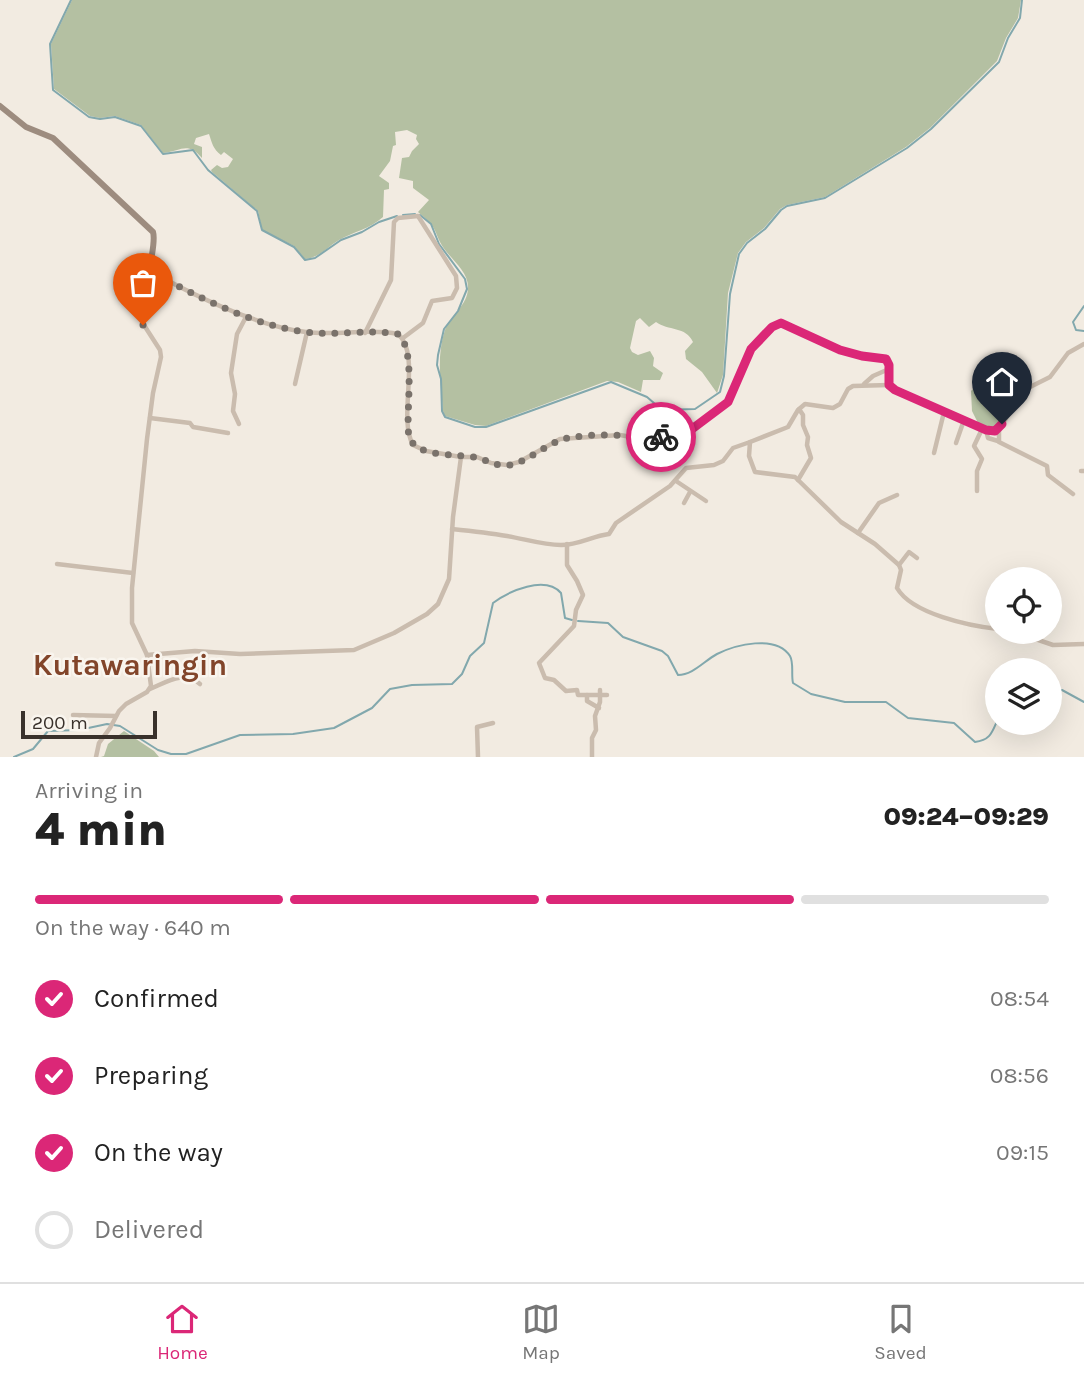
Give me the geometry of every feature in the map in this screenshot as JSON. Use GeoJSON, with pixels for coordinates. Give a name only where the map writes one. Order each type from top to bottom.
{"type":"FeatureCollection","features":[{"type":"Feature","properties":{"kind":"street"},"geometry":{"type":"LineString","coordinates":[[0,106],[26,127],[53,138],[153,232],[155,237],[142,321],[160,350],[161,358],[150,418],[133,573],[132,623],[147,655],[151,681],[149,689]]}},
{"type":"Feature","properties":{"kind":"street"},"geometry":{"type":"LineString","coordinates":[[365,333],[391,280],[394,222],[398,218],[418,216],[456,276],[457,288],[452,298],[432,301],[423,323],[403,338]]}},
{"type":"Feature","properties":{"kind":"street"},"geometry":{"type":"LineString","coordinates":[[150,271],[169,283],[246,317],[307,332],[394,333],[403,338],[408,354],[408,430],[411,442],[421,449],[461,457],[477,457],[491,463],[507,465],[519,462],[560,439],[620,435],[648,440],[692,429],[728,402],[751,349],[772,327],[781,323],[840,350],[886,359],[889,385]]}},
{"type":"Feature","properties":{"kind":"street"},"geometry":{"type":"LineString","coordinates":[[239,424],[233,411],[235,394],[231,373],[236,334],[246,317]]}},
{"type":"Feature","properties":{"kind":"street"},"geometry":{"type":"LineString","coordinates":[[295,384],[307,332]]}},
{"type":"Feature","properties":{"kind":"street"},"geometry":{"type":"LineString","coordinates":[[998,441],[999,429],[1019,395],[1053,375],[1068,352],[1084,344]]}},
{"type":"Feature","properties":{"kind":"street"},"geometry":{"type":"LineString","coordinates":[[864,384],[873,376],[889,369]]}},
{"type":"Feature","properties":{"kind":"street"},"geometry":{"type":"LineString","coordinates":[[975,381],[999,386],[1019,395]]}},
{"type":"Feature","properties":{"kind":"street"},"geometry":{"type":"LineString","coordinates":[[452,529],[567,544],[585,542],[608,534],[628,513],[676,481],[687,468],[715,465],[723,461],[737,446],[788,427],[799,409],[809,403],[825,409],[832,408],[840,404],[848,389],[864,384],[889,385],[984,430],[999,429]]}},
{"type":"Feature","properties":{"kind":"street"},"geometry":{"type":"LineString","coordinates":[[798,480],[811,458],[803,415],[799,409]]}},
{"type":"Feature","properties":{"kind":"street"},"geometry":{"type":"LineString","coordinates":[[934,453],[944,412]]}},
{"type":"Feature","properties":{"kind":"street"},"geometry":{"type":"LineString","coordinates":[[150,418],[191,423],[193,427],[228,433]]}},
{"type":"Feature","properties":{"kind":"street"},"geometry":{"type":"LineString","coordinates":[[956,443],[964,420]]}},
{"type":"Feature","properties":{"kind":"street"},"geometry":{"type":"LineString","coordinates":[[984,430],[988,438],[1047,466],[1048,475],[1073,494]]}},
{"type":"Feature","properties":{"kind":"street"},"geometry":{"type":"LineString","coordinates":[[977,491],[977,471],[982,459],[974,446],[984,430]]}},
{"type":"Feature","properties":{"kind":"street"},"geometry":{"type":"LineString","coordinates":[[750,442],[749,456],[755,472],[790,474],[841,523],[875,544],[899,565],[901,570],[897,589],[906,599],[949,619],[985,626]]}},
{"type":"Feature","properties":{"kind":"street"},"geometry":{"type":"LineString","coordinates":[[147,655],[202,651],[240,654],[342,651],[365,647],[428,614],[438,604],[449,579],[461,457]]}},
{"type":"Feature","properties":{"kind":"street"},"geometry":{"type":"LineString","coordinates":[[676,481],[706,501]]}},
{"type":"Feature","properties":{"kind":"street"},"geometry":{"type":"LineString","coordinates":[[684,503],[691,492]]}},
{"type":"Feature","properties":{"kind":"street"},"geometry":{"type":"LineString","coordinates":[[858,533],[879,503],[897,495]]}},
{"type":"Feature","properties":{"kind":"street"},"geometry":{"type":"LineString","coordinates":[[567,544],[567,565],[578,581],[583,595],[576,610],[574,626],[539,663],[545,678],[554,680],[566,691],[576,690],[578,695],[600,692],[607,695]]}},
{"type":"Feature","properties":{"kind":"street"},"geometry":{"type":"LineString","coordinates":[[899,565],[909,552],[917,558]]}},
{"type":"Feature","properties":{"kind":"street"},"geometry":{"type":"LineString","coordinates":[[57,564],[133,573]]}},
{"type":"Feature","properties":{"kind":"street"},"geometry":{"type":"LineString","coordinates":[[1050,644],[1084,644]]}},
{"type":"Feature","properties":{"kind":"street"},"geometry":{"type":"LineString","coordinates":[[96,757],[99,743],[126,704],[149,689],[181,676],[200,684]]}},
{"type":"Feature","properties":{"kind":"street"},"geometry":{"type":"LineString","coordinates":[[592,757],[592,738],[596,730],[595,716],[600,692]]}},
{"type":"Feature","properties":{"kind":"street"},"geometry":{"type":"LineString","coordinates":[[587,695],[587,701],[598,708]]}},
{"type":"Feature","properties":{"kind":"street"},"geometry":{"type":"LineString","coordinates":[[73,715],[116,717]]}},
{"type":"Feature","properties":{"kind":"street"},"geometry":{"type":"LineString","coordinates":[[478,757],[477,727],[494,723]]}},
{"type":"Feature","properties":{"kind":"green space"},"geometry":{"type":"Polygon","coordinates":[[[72,0],[1021,0],[1018,18],[997,61],[930,128],[906,147],[825,197],[780,209],[764,228],[746,242],[738,253],[728,293],[723,375],[717,393],[702,372],[686,359],[685,351],[693,342],[686,333],[656,322],[649,327],[640,318],[636,321],[630,348],[638,355],[650,351],[654,358],[653,366],[663,373],[660,380],[643,380],[641,392],[618,382],[607,381],[486,426],[445,416],[443,411],[440,370],[442,340],[447,325],[465,300],[468,288],[465,275],[443,248],[432,225],[418,212],[429,200],[413,188],[413,181],[399,178],[402,158],[409,157],[419,144],[417,135],[407,130],[395,132],[396,145],[393,146],[390,161],[379,176],[389,183],[389,189],[384,190],[383,217],[339,240],[319,254],[305,259],[294,246],[262,230],[258,211],[212,172],[217,165],[228,167],[233,159],[224,152],[221,155],[218,153],[209,134],[196,138],[194,144],[202,147],[202,158],[188,148],[163,153],[141,125],[115,116],[90,116],[54,89],[51,44],[72,0]]]}},
{"type":"Feature","properties":{"kind":"green space"},"geometry":{"type":"Polygon","coordinates":[[[977,385],[995,388],[1009,397],[1004,414],[992,428],[979,425],[972,411],[971,391],[977,385]]]}},
{"type":"Feature","properties":{"kind":"green space"},"geometry":{"type":"Polygon","coordinates":[[[124,731],[159,757],[101,757],[104,756],[108,744],[124,731]]]}},
{"type":"Feature","properties":{"kind":"waterway"},"geometry":{"type":"LineString","coordinates":[[71,0],[50,44],[53,90],[89,117],[115,117],[141,126],[163,154],[193,150],[208,170],[257,211],[262,230],[294,247],[305,260],[315,258],[341,240],[397,216]]}},
{"type":"Feature","properties":{"kind":"waterway"},"geometry":{"type":"LineString","coordinates":[[420,215],[431,224],[439,244],[465,279],[467,289],[458,311],[444,329],[438,355],[442,411],[445,417],[475,427],[486,427],[611,382],[647,397],[662,410],[695,409],[720,392],[724,376],[730,294],[739,254],[747,243],[787,206],[825,198],[907,148],[931,129],[999,62],[1008,38],[1020,18],[1022,0]]}},
{"type":"Feature","properties":{"kind":"waterway"},"geometry":{"type":"LineString","coordinates":[[403,215],[415,214]]}},
{"type":"Feature","properties":{"kind":"waterway"},"geometry":{"type":"LineString","coordinates":[[1084,306],[1073,322],[1076,330],[1084,331]]}},
{"type":"Feature","properties":{"kind":"waterway"},"geometry":{"type":"LineString","coordinates":[[14,757],[33,749],[48,731],[79,730],[107,724],[120,726],[158,750],[171,754],[186,754],[240,735],[293,734],[334,728],[372,708],[390,689],[412,685],[452,684],[462,674],[470,656],[484,643],[493,603],[508,594],[537,585],[554,588],[561,593],[565,618],[572,620]]}},
{"type":"Feature","properties":{"kind":"waterway"},"geometry":{"type":"LineString","coordinates":[[578,621],[608,623],[623,637],[662,651],[668,656],[678,675],[694,670],[725,651],[744,645],[775,645],[790,656],[793,683],[811,694],[845,702],[886,702],[908,718],[954,723],[975,742],[989,735]]}},
{"type":"Feature","properties":{"kind":"waterway"},"geometry":{"type":"LineString","coordinates":[[1062,690],[1084,702]]}},
{"type":"Feature","properties":{"kind":"way so far"},"geometry":{"type":"LineString","coordinates":[[143,325],[150,271],[169,283],[246,317],[307,332],[398,334],[403,338],[408,354],[409,437],[416,447],[426,451],[477,457],[491,463],[507,465],[519,462],[560,439],[620,435],[648,440],[661,437]]}},
{"type":"Feature","properties":{"kind":"district","name":"Kutawaringin"},"geometry":{"type":"Point","coordinates":[130,665]}},
{"type":"Feature","properties":{"kind":"route"},"geometry":{"type":"LineString","coordinates":[[661,437],[668,433],[692,429],[728,402],[751,349],[772,327],[781,323],[840,350],[886,359],[889,365],[889,385],[895,390],[986,430],[995,431],[1002,424]]}}]}
